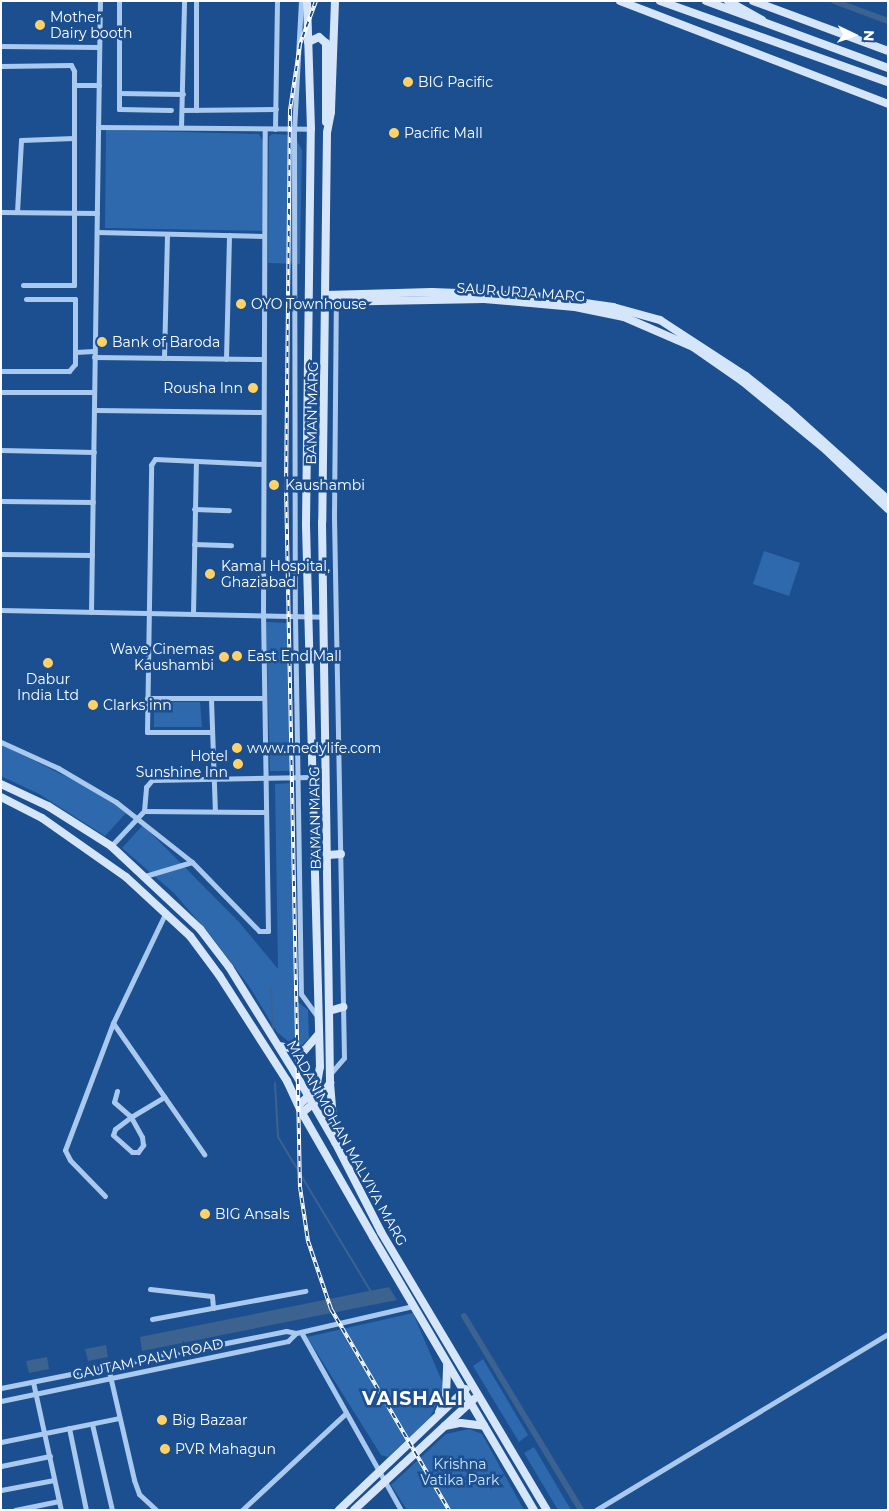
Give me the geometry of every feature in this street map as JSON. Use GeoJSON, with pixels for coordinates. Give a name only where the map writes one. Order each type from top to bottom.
{"type":"FeatureCollection","features":[{"type":"Feature","properties":{"kind":"main road","name":"BAMAN MARG"},"geometry":{"type":"LineString","coordinates":[[300,1104],[320,1080],[308,616],[311,129],[307,1]]}},
{"type":"Feature","properties":{"kind":"main road","name":"BAMAN MARG"},"geometry":{"type":"LineString","coordinates":[[335,1],[331,112],[327,133],[324,617],[330,1083],[336,1142]]}},
{"type":"Feature","properties":{"kind":"main road"},"geometry":{"type":"LineString","coordinates":[[620,1],[888,104]]}},
{"type":"Feature","properties":{"kind":"main road"},"geometry":{"type":"LineString","coordinates":[[660,1],[888,82]]}},
{"type":"Feature","properties":{"kind":"main road"},"geometry":{"type":"LineString","coordinates":[[706,1],[888,68]]}},
{"type":"Feature","properties":{"kind":"main road"},"geometry":{"type":"LineString","coordinates":[[728,1],[764,22]]}},
{"type":"Feature","properties":{"kind":"main road"},"geometry":{"type":"LineString","coordinates":[[753,1],[888,51]]}},
{"type":"Feature","properties":{"kind":"main road"},"geometry":{"type":"LineString","coordinates":[[699,32],[704,17]]}},
{"type":"Feature","properties":{"kind":"main road"},"geometry":{"type":"LineString","coordinates":[[308,42],[320,36],[326,43],[327,133]]}},
{"type":"Feature","properties":{"kind":"main road","name":"SAUR URJA MARG"},"geometry":{"type":"LineString","coordinates":[[326,298],[486,293],[578,300],[621,308],[678,329],[776,405],[888,500]]}},
{"type":"Feature","properties":{"kind":"main road","name":"SAUR URJA MARG"},"geometry":{"type":"LineString","coordinates":[[776,405],[888,509]]}},
{"type":"Feature","properties":{"kind":"main road"},"geometry":{"type":"LineString","coordinates":[[309,407],[325,407]]}},
{"type":"Feature","properties":{"kind":"main road"},"geometry":{"type":"LineString","coordinates":[[308,424],[324,423]]}},
{"type":"Feature","properties":{"kind":"main road","name":"MADAN MOHAN MALVIYA MARG"},"geometry":{"type":"LineString","coordinates":[[1,784],[61,814],[111,846],[200,929],[253,1002],[336,1142],[381,1232],[547,1510]]}},
{"type":"Feature","properties":{"kind":"main road","name":"MADAN MOHAN MALVIYA MARG"},"geometry":{"type":"LineString","coordinates":[[1,797],[55,826],[126,877],[166,912],[220,975],[300,1104],[302,1113],[413,1306],[534,1510]]}},
{"type":"Feature","properties":{"kind":"main road"},"geometry":{"type":"LineString","coordinates":[[313,802],[327,802]]}},
{"type":"Feature","properties":{"kind":"main road"},"geometry":{"type":"LineString","coordinates":[[55,826],[61,814]]}},
{"type":"Feature","properties":{"kind":"main road"},"geometry":{"type":"LineString","coordinates":[[314,830],[327,815]]}},
{"type":"Feature","properties":{"kind":"main road"},"geometry":{"type":"LineString","coordinates":[[328,854],[341,854]]}},
{"type":"Feature","properties":{"kind":"main road"},"geometry":{"type":"LineString","coordinates":[[329,1011],[343,1007]]}},
{"type":"Feature","properties":{"kind":"main road"},"geometry":{"type":"LineString","coordinates":[[279,1046],[304,1051],[314,1044],[319,1033]]}},
{"type":"Feature","properties":{"kind":"main road"},"geometry":{"type":"LineString","coordinates":[[302,1113],[330,1083]]}},
{"type":"Feature","properties":{"kind":"main road"},"geometry":{"type":"LineString","coordinates":[[436,1418],[446,1396],[447,1363]]}},
{"type":"Feature","properties":{"kind":"main road"},"geometry":{"type":"LineString","coordinates":[[339,1510],[472,1383]]}},
{"type":"Feature","properties":{"kind":"main road"},"geometry":{"type":"LineString","coordinates":[[358,1509],[384,1482],[478,1394]]}},
{"type":"Feature","properties":{"kind":"main road"},"geometry":{"type":"LineString","coordinates":[[445,1426],[461,1423],[484,1426]]}},
{"type":"Feature","properties":{"kind":"street"},"geometry":{"type":"LineString","coordinates":[[91,612],[100,1]]}},
{"type":"Feature","properties":{"kind":"street"},"geometry":{"type":"LineString","coordinates":[[119,1],[119,109],[171,110]]}},
{"type":"Feature","properties":{"kind":"street"},"geometry":{"type":"LineString","coordinates":[[181,127],[184,1]]}},
{"type":"Feature","properties":{"kind":"street"},"geometry":{"type":"LineString","coordinates":[[196,1],[196,110]]}},
{"type":"Feature","properties":{"kind":"street"},"geometry":{"type":"LineString","coordinates":[[276,129],[277,1]]}},
{"type":"Feature","properties":{"kind":"street"},"geometry":{"type":"LineString","coordinates":[[301,1],[294,129],[295,616],[301,994],[319,1019]]}},
{"type":"Feature","properties":{"kind":"street"},"geometry":{"type":"LineString","coordinates":[[1,46],[99,47]]}},
{"type":"Feature","properties":{"kind":"street"},"geometry":{"type":"LineString","coordinates":[[1,66],[71,65],[74,71],[74,285],[24,285]]}},
{"type":"Feature","properties":{"kind":"street"},"geometry":{"type":"LineString","coordinates":[[74,85],[98,85]]}},
{"type":"Feature","properties":{"kind":"street"},"geometry":{"type":"LineString","coordinates":[[119,93],[183,94]]}},
{"type":"Feature","properties":{"kind":"street"},"geometry":{"type":"LineString","coordinates":[[182,110],[276,109]]}},
{"type":"Feature","properties":{"kind":"street"},"geometry":{"type":"LineString","coordinates":[[98,127],[311,129]]}},
{"type":"Feature","properties":{"kind":"street"},"geometry":{"type":"LineString","coordinates":[[1,742],[58,768],[137,818],[192,862],[259,931],[266,933],[269,928],[263,616],[265,128]]}},
{"type":"Feature","properties":{"kind":"street"},"geometry":{"type":"LineString","coordinates":[[17,212],[21,140],[74,138]]}},
{"type":"Feature","properties":{"kind":"street"},"geometry":{"type":"LineString","coordinates":[[1,212],[97,213]]}},
{"type":"Feature","properties":{"kind":"street"},"geometry":{"type":"LineString","coordinates":[[96,232],[264,236]]}},
{"type":"Feature","properties":{"kind":"street"},"geometry":{"type":"LineString","coordinates":[[164,358],[167,234]]}},
{"type":"Feature","properties":{"kind":"street"},"geometry":{"type":"LineString","coordinates":[[226,359],[229,235]]}},
{"type":"Feature","properties":{"kind":"street"},"geometry":{"type":"LineString","coordinates":[[330,1074],[344,1058],[334,515],[336,298]]}},
{"type":"Feature","properties":{"kind":"street"},"geometry":{"type":"LineString","coordinates":[[1,371],[69,371],[75,364],[74,299],[26,299]]}},
{"type":"Feature","properties":{"kind":"street"},"geometry":{"type":"LineString","coordinates":[[74,352],[94,350]]}},
{"type":"Feature","properties":{"kind":"street"},"geometry":{"type":"LineString","coordinates":[[94,357],[264,359]]}},
{"type":"Feature","properties":{"kind":"street"},"geometry":{"type":"LineString","coordinates":[[1,392],[94,392]]}},
{"type":"Feature","properties":{"kind":"street"},"geometry":{"type":"LineString","coordinates":[[95,410],[264,412]]}},
{"type":"Feature","properties":{"kind":"street"},"geometry":{"type":"LineString","coordinates":[[1,450],[94,452]]}},
{"type":"Feature","properties":{"kind":"street"},"geometry":{"type":"LineString","coordinates":[[212,732],[147,732],[151,462],[155,459],[263,464]]}},
{"type":"Feature","properties":{"kind":"street"},"geometry":{"type":"LineString","coordinates":[[193,614],[196,461]]}},
{"type":"Feature","properties":{"kind":"street"},"geometry":{"type":"LineString","coordinates":[[1,501],[93,502]]}},
{"type":"Feature","properties":{"kind":"street"},"geometry":{"type":"LineString","coordinates":[[194,509],[229,510]]}},
{"type":"Feature","properties":{"kind":"street"},"geometry":{"type":"LineString","coordinates":[[194,544],[231,545]]}},
{"type":"Feature","properties":{"kind":"street"},"geometry":{"type":"LineString","coordinates":[[1,554],[92,556]]}},
{"type":"Feature","properties":{"kind":"street"},"geometry":{"type":"LineString","coordinates":[[1,610],[324,617]]}},
{"type":"Feature","properties":{"kind":"street"},"geometry":{"type":"LineString","coordinates":[[147,698],[264,698]]}},
{"type":"Feature","properties":{"kind":"street"},"geometry":{"type":"LineString","coordinates":[[210,699],[214,811]]}},
{"type":"Feature","properties":{"kind":"street"},"geometry":{"type":"LineString","coordinates":[[111,846],[144,811],[146,787],[152,780],[312,778]]}},
{"type":"Feature","properties":{"kind":"street"},"geometry":{"type":"LineString","coordinates":[[144,811],[266,812]]}},
{"type":"Feature","properties":{"kind":"street"},"geometry":{"type":"LineString","coordinates":[[145,876],[192,862]]}},
{"type":"Feature","properties":{"kind":"street"},"geometry":{"type":"LineString","coordinates":[[105,1196],[70,1160],[65,1150],[113,1023],[166,912]]}},
{"type":"Feature","properties":{"kind":"street"},"geometry":{"type":"LineString","coordinates":[[113,1023],[204,1154]]}},
{"type":"Feature","properties":{"kind":"street"},"geometry":{"type":"LineString","coordinates":[[117,1091],[114,1102],[132,1118],[142,1137],[142,1145],[138,1152],[122,1147],[113,1135],[114,1128],[132,1118],[164,1097]]}},
{"type":"Feature","properties":{"kind":"street"},"geometry":{"type":"LineString","coordinates":[[150,1289],[212,1296],[213,1308]]}},
{"type":"Feature","properties":{"kind":"street"},"geometry":{"type":"LineString","coordinates":[[152,1319],[305,1291]]}},
{"type":"Feature","properties":{"kind":"street","name":"GAUTAM PALVI ROAD"},"geometry":{"type":"LineString","coordinates":[[1,1388],[286,1331],[298,1333],[413,1306]]}},
{"type":"Feature","properties":{"kind":"street"},"geometry":{"type":"LineString","coordinates":[[298,1333],[401,1510]]}},
{"type":"Feature","properties":{"kind":"street","name":"GAUTAM PALVI ROAD"},"geometry":{"type":"LineString","coordinates":[[1,1401],[288,1341],[298,1333]]}},
{"type":"Feature","properties":{"kind":"street"},"geometry":{"type":"LineString","coordinates":[[596,1510],[888,1334]]}},
{"type":"Feature","properties":{"kind":"street"},"geometry":{"type":"LineString","coordinates":[[108,1368],[139,1494],[156,1510]]}},
{"type":"Feature","properties":{"kind":"street"},"geometry":{"type":"LineString","coordinates":[[33,1382],[61,1510]]}},
{"type":"Feature","properties":{"kind":"street"},"geometry":{"type":"LineString","coordinates":[[242,1510],[345,1414]]}},
{"type":"Feature","properties":{"kind":"street"},"geometry":{"type":"LineString","coordinates":[[1,1442],[119,1418]]}},
{"type":"Feature","properties":{"kind":"street"},"geometry":{"type":"LineString","coordinates":[[92,1424],[112,1510]]}},
{"type":"Feature","properties":{"kind":"street"},"geometry":{"type":"LineString","coordinates":[[69,1428],[86,1510]]}},
{"type":"Feature","properties":{"kind":"street"},"geometry":{"type":"LineString","coordinates":[[1,1466],[50,1456]]}},
{"type":"Feature","properties":{"kind":"street"},"geometry":{"type":"LineString","coordinates":[[1,1490],[54,1480]]}},
{"type":"Feature","properties":{"kind":"street"},"geometry":{"type":"LineString","coordinates":[[15,1510],[59,1501]]}},
{"type":"Feature","properties":{"kind":"green space"},"geometry":{"type":"Polygon","coordinates":[[[106,130],[259,134],[264,143],[263,231],[105,228],[106,130]]]}},
{"type":"Feature","properties":{"kind":"green space"},"geometry":{"type":"Polygon","coordinates":[[[272,134],[294,135],[302,150],[300,264],[268,263],[269,137],[272,134]]]}},
{"type":"Feature","properties":{"kind":"green space"},"geometry":{"type":"Polygon","coordinates":[[[764,551],[800,563],[789,596],[753,584],[764,551]]]}},
{"type":"Feature","properties":{"kind":"green space"},"geometry":{"type":"Polygon","coordinates":[[[266,622],[288,623],[294,771],[270,771],[266,622]]]}},
{"type":"Feature","properties":{"kind":"green space"},"geometry":{"type":"Polygon","coordinates":[[[157,702],[200,702],[202,727],[154,727],[154,706],[157,702]]]}},
{"type":"Feature","properties":{"kind":"green space"},"geometry":{"type":"Polygon","coordinates":[[[1,744],[95,791],[127,812],[105,836],[39,794],[1,776],[1,744]]]}},
{"type":"Feature","properties":{"kind":"green space"},"geometry":{"type":"Polygon","coordinates":[[[293,783],[294,999],[308,1010],[309,1038],[302,1045],[294,1046],[277,1032],[249,986],[211,936],[174,893],[122,848],[143,825],[239,922],[278,969],[275,784],[293,783]]]}},
{"type":"Feature","properties":{"kind":"green space"},"geometry":{"type":"Polygon","coordinates":[[[413,1313],[444,1386],[430,1418],[388,1457],[381,1455],[307,1337],[413,1313]]]}},
{"type":"Feature","properties":{"kind":"green space"},"geometry":{"type":"Polygon","coordinates":[[[483,1359],[528,1435],[519,1442],[473,1366],[483,1359]]]}},
{"type":"Feature","properties":{"kind":"green space","name":"Krishna Vatika Park"},"geometry":{"type":"Polygon","coordinates":[[[469,1429],[482,1434],[524,1510],[407,1510],[391,1485],[446,1434],[469,1429]]]}},
{"type":"Feature","properties":{"kind":"green space"},"geometry":{"type":"Polygon","coordinates":[[[534,1447],[571,1510],[558,1510],[524,1453],[534,1447]]]}},
{"type":"Feature","properties":{"kind":"shaded area"},"geometry":{"type":"Polygon","coordinates":[[[389,1287],[397,1300],[142,1351],[140,1337],[389,1287]]]}},
{"type":"Feature","properties":{"kind":"shaded area"},"geometry":{"type":"Polygon","coordinates":[[[106,1345],[108,1357],[88,1361],[85,1349],[106,1345]]]}},
{"type":"Feature","properties":{"kind":"shaded area"},"geometry":{"type":"Polygon","coordinates":[[[47,1357],[49,1369],[29,1373],[26,1361],[47,1357]]]}},
{"type":"Feature","properties":{"kind":"waterway"},"geometry":{"type":"LineString","coordinates":[[834,1],[888,21]]}},
{"type":"Feature","properties":{"kind":"waterway"},"geometry":{"type":"LineString","coordinates":[[271,988],[273,1033]]}},
{"type":"Feature","properties":{"kind":"waterway"},"geometry":{"type":"LineString","coordinates":[[275,1083],[278,1137],[371,1292]]}},
{"type":"Feature","properties":{"kind":"waterway"},"geometry":{"type":"LineString","coordinates":[[464,1316],[581,1510]]}},
{"type":"Feature","properties":{"kind":"railway"},"geometry":{"type":"LineString","coordinates":[[316,1],[300,44],[290,110],[286,485],[300,1187],[308,1241],[331,1309],[449,1510]]}},
{"type":"Feature","properties":{"kind":"place","name":"Mother Dairy booth"},"geometry":{"type":"Point","coordinates":[40,25]}},
{"type":"Feature","properties":{"kind":"place","name":"BIG Pacific"},"geometry":{"type":"Point","coordinates":[408,82]}},
{"type":"Feature","properties":{"kind":"place","name":"Pacific Mall"},"geometry":{"type":"Point","coordinates":[394,133]}},
{"type":"Feature","properties":{"kind":"place","name":"OYO Townhouse"},"geometry":{"type":"Point","coordinates":[241,304]}},
{"type":"Feature","properties":{"kind":"place","name":"Bank of Baroda"},"geometry":{"type":"Point","coordinates":[102,342]}},
{"type":"Feature","properties":{"kind":"place","name":"Rousha Inn"},"geometry":{"type":"Point","coordinates":[253,388]}},
{"type":"Feature","properties":{"kind":"place","name":"Kaushambi"},"geometry":{"type":"Point","coordinates":[274,485]}},
{"type":"Feature","properties":{"kind":"place","name":"Kamal Hospital, Ghaziabad"},"geometry":{"type":"Point","coordinates":[210,574]}},
{"type":"Feature","properties":{"kind":"place","name":"East End Mall"},"geometry":{"type":"Point","coordinates":[237,656]}},
{"type":"Feature","properties":{"kind":"place","name":"Wave Cinemas Kaushambi"},"geometry":{"type":"Point","coordinates":[224,657]}},
{"type":"Feature","properties":{"kind":"place","name":"Dabur India Ltd"},"geometry":{"type":"Point","coordinates":[48,663]}},
{"type":"Feature","properties":{"kind":"place","name":"Clarks inn"},"geometry":{"type":"Point","coordinates":[93,705]}},
{"type":"Feature","properties":{"kind":"place","name":"www.medylife.com"},"geometry":{"type":"Point","coordinates":[237,748]}},
{"type":"Feature","properties":{"kind":"place","name":"Hotel Sunshine Inn"},"geometry":{"type":"Point","coordinates":[238,764]}},
{"type":"Feature","properties":{"kind":"place","name":"BIG Ansals"},"geometry":{"type":"Point","coordinates":[205,1214]}},
{"type":"Feature","properties":{"kind":"place","name":"Big Bazaar"},"geometry":{"type":"Point","coordinates":[162,1420]}},
{"type":"Feature","properties":{"kind":"place","name":"PVR Mahagun"},"geometry":{"type":"Point","coordinates":[165,1449]}},
{"type":"Feature","properties":{"kind":"district","name":"VAISHALI"},"geometry":{"type":"Point","coordinates":[413,1399]}}]}
